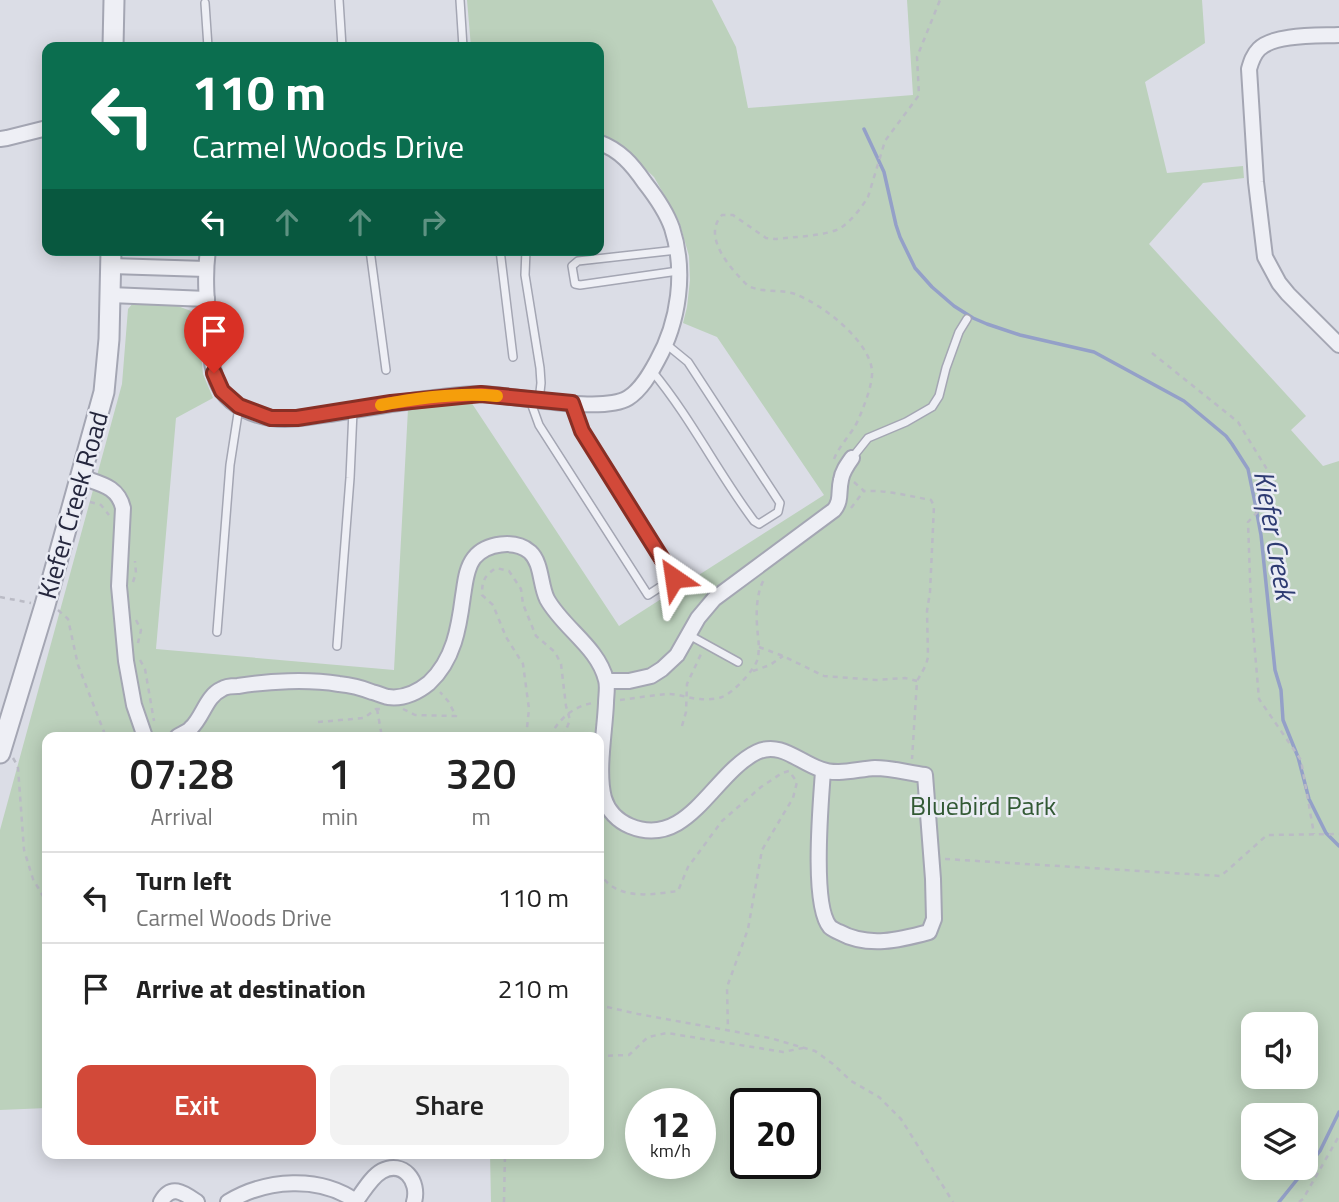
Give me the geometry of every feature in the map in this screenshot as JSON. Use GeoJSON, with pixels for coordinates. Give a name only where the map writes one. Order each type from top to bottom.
{"type":"FeatureCollection","features":[{"type":"Feature","properties":{"kind":"street"},"geometry":{"type":"LineString","coordinates":[[113,42],[114,0]]}},
{"type":"Feature","properties":{"kind":"street"},"geometry":{"type":"LineString","coordinates":[[1339,35],[1271,42],[1259,48],[1248,69],[1256,182],[1265,257],[1288,294],[1339,345]]}},
{"type":"Feature","properties":{"kind":"street"},"geometry":{"type":"LineString","coordinates":[[23,134],[42,119]]}},
{"type":"Feature","properties":{"kind":"street"},"geometry":{"type":"LineString","coordinates":[[0,139],[42,129]]}},
{"type":"Feature","properties":{"kind":"street"},"geometry":{"type":"LineString","coordinates":[[207,256],[205,269],[214,373],[222,391],[239,406],[271,418],[297,418],[391,403],[481,394],[572,403],[616,403],[633,394],[652,370],[666,344],[675,315],[679,271],[677,250],[667,217],[633,166],[624,156],[604,144]]}},
{"type":"Feature","properties":{"kind":"street"},"geometry":{"type":"LineString","coordinates":[[111,258],[205,269]]}},
{"type":"Feature","properties":{"kind":"street","name":"Kiefer Creek Road"},"geometry":{"type":"LineString","coordinates":[[0,753],[45,605],[104,392],[109,339],[111,258]]}},
{"type":"Feature","properties":{"kind":"street"},"geometry":{"type":"LineString","coordinates":[[110,295],[207,299]]}},
{"type":"Feature","properties":{"kind":"street"},"geometry":{"type":"LineString","coordinates":[[607,681],[629,681],[651,676],[662,670],[677,655],[698,618],[714,599],[834,510],[840,503],[842,476],[852,458]]}},
{"type":"Feature","properties":{"kind":"street"},"geometry":{"type":"LineString","coordinates":[[81,477],[109,488],[121,497],[123,508],[119,586],[134,705],[143,732]]}},
{"type":"Feature","properties":{"kind":"street"},"geometry":{"type":"LineString","coordinates":[[191,732],[207,702],[221,689],[229,687],[258,682],[320,682],[340,684],[387,697],[407,696],[420,689],[429,683],[449,658],[456,639],[466,578],[473,559],[484,550],[506,544],[529,551],[536,559],[547,598],[597,660],[607,681],[604,732]]}},
{"type":"Feature","properties":{"kind":"street"},"geometry":{"type":"LineString","coordinates":[[604,799],[613,815],[626,824],[641,830],[657,831],[684,820],[745,760],[759,751],[772,749],[789,753],[822,771],[848,772],[876,768],[925,775],[934,919],[929,932],[907,938],[865,942],[830,927],[823,912],[818,877],[822,771]]}},
{"type":"Feature","properties":{"kind":"street"},"geometry":{"type":"LineString","coordinates":[[228,1202],[263,1187],[284,1183],[331,1189],[357,1202],[375,1177],[389,1169],[405,1172],[411,1178],[416,1186],[414,1202]]}},
{"type":"Feature","properties":{"kind":"street"},"geometry":{"type":"LineString","coordinates":[[162,1202],[164,1196],[175,1191],[197,1202]]}},
{"type":"Feature","properties":{"kind":"lane"},"geometry":{"type":"LineString","coordinates":[[339,0],[342,42]]}},
{"type":"Feature","properties":{"kind":"lane"},"geometry":{"type":"LineString","coordinates":[[460,0],[463,42]]}},
{"type":"Feature","properties":{"kind":"lane"},"geometry":{"type":"LineString","coordinates":[[205,4],[208,42]]}},
{"type":"Feature","properties":{"kind":"lane"},"geometry":{"type":"LineString","coordinates":[[677,250],[578,261],[572,266],[573,281],[580,285],[679,271]]}},
{"type":"Feature","properties":{"kind":"lane"},"geometry":{"type":"LineString","coordinates":[[371,256],[386,370]]}},
{"type":"Feature","properties":{"kind":"lane"},"geometry":{"type":"LineString","coordinates":[[501,256],[513,357]]}},
{"type":"Feature","properties":{"kind":"lane"},"geometry":{"type":"LineString","coordinates":[[526,256],[525,275],[540,368],[541,383],[535,400],[539,425],[648,595],[674,578],[582,431],[572,403]]}},
{"type":"Feature","properties":{"kind":"lane"},"geometry":{"type":"LineString","coordinates":[[852,458],[868,438],[906,422],[932,407],[939,396],[946,368],[967,318]]}},
{"type":"Feature","properties":{"kind":"lane"},"geometry":{"type":"LineString","coordinates":[[652,370],[670,393],[754,522],[759,524],[778,512],[780,503],[688,362],[666,344]]}},
{"type":"Feature","properties":{"kind":"lane"},"geometry":{"type":"LineString","coordinates":[[217,632],[230,465],[239,406]]}},
{"type":"Feature","properties":{"kind":"lane"},"geometry":{"type":"LineString","coordinates":[[337,646],[353,410]]}},
{"type":"Feature","properties":{"kind":"lane"},"geometry":{"type":"LineString","coordinates":[[689,635],[737,662]]}},
{"type":"Feature","properties":{"kind":"path"},"geometry":{"type":"LineString","coordinates":[[911,773],[917,681],[928,657],[927,611],[934,506],[931,500],[864,491],[835,470],[835,457],[859,420],[865,402],[872,373],[868,355],[846,328],[796,294],[753,289],[748,286],[722,255],[715,233],[717,221],[722,215],[733,215],[766,238],[775,239],[830,232],[841,228],[851,218],[868,197],[885,141],[919,94],[917,57],[940,0]]}},
{"type":"Feature","properties":{"kind":"path"},"geometry":{"type":"LineString","coordinates":[[1152,353],[1238,422],[1279,489],[1248,522],[1251,605],[1259,699],[1301,760],[1314,834]]}},
{"type":"Feature","properties":{"kind":"path"},"geometry":{"type":"LineString","coordinates":[[850,509],[864,491]]}},
{"type":"Feature","properties":{"kind":"path"},"geometry":{"type":"LineString","coordinates":[[527,732],[529,709],[523,664],[506,637],[493,606],[482,595],[482,582],[488,573],[496,568],[509,571],[521,589],[523,604],[536,636],[555,652],[561,664],[570,720],[565,732]]}},
{"type":"Feature","properties":{"kind":"path"},"geometry":{"type":"LineString","coordinates":[[553,732],[569,713],[588,703],[672,694],[698,700],[722,697],[738,685],[754,667],[759,647],[757,627],[760,586],[774,571]]}},
{"type":"Feature","properties":{"kind":"path"},"geometry":{"type":"LineString","coordinates":[[0,597],[45,605],[59,610],[68,619],[78,665],[104,732]]}},
{"type":"Feature","properties":{"kind":"path"},"geometry":{"type":"LineString","coordinates":[[682,726],[686,712],[687,684],[706,645]]}},
{"type":"Feature","properties":{"kind":"path"},"geometry":{"type":"LineString","coordinates":[[759,647],[824,676],[876,680],[905,678],[917,681]]}},
{"type":"Feature","properties":{"kind":"path"},"geometry":{"type":"LineString","coordinates":[[750,673],[783,656]]}},
{"type":"Feature","properties":{"kind":"path"},"geometry":{"type":"LineString","coordinates":[[377,709],[381,732]]}},
{"type":"Feature","properties":{"kind":"path"},"geometry":{"type":"LineString","coordinates":[[0,753],[12,758],[16,763],[24,850],[33,879],[42,894]]}},
{"type":"Feature","properties":{"kind":"path"},"geometry":{"type":"LineString","coordinates":[[604,878],[611,885],[632,894],[678,891],[688,867],[722,821],[761,787],[789,771],[797,782],[793,798],[762,850],[748,929],[727,986],[729,1031]]}},
{"type":"Feature","properties":{"kind":"path"},"geometry":{"type":"LineString","coordinates":[[931,858],[1222,876],[1267,835],[1339,834]]}},
{"type":"Feature","properties":{"kind":"path"},"geometry":{"type":"LineString","coordinates":[[604,1005],[770,1038],[815,1051],[851,1081],[879,1097],[901,1119],[953,1202]]}},
{"type":"Feature","properties":{"kind":"path"},"geometry":{"type":"LineString","coordinates":[[604,1056],[629,1055],[648,1037],[667,1033],[783,1052],[805,1048]]}},
{"type":"Feature","properties":{"kind":"path"},"geometry":{"type":"LineString","coordinates":[[1299,1202],[1339,1136]]}},
{"type":"Feature","properties":{"kind":"path"},"geometry":{"type":"LineString","coordinates":[[504,1202],[505,1159]]}},
{"type":"Feature","properties":{"kind":"green space","name":"Bluebird Park"},"geometry":{"type":"Polygon","coordinates":[[[467,0],[712,0],[736,47],[748,108],[913,95],[907,0],[1202,0],[1205,43],[1145,82],[1167,173],[1243,166],[1244,178],[1203,183],[1149,244],[1306,416],[1291,430],[1323,466],[1339,461],[1339,1202],[491,1202],[490,1159],[604,1159],[604,732],[42,732],[42,1108],[0,1110],[0,830],[122,384],[128,309],[133,303],[175,305],[191,311],[198,323],[203,374],[213,398],[176,418],[156,649],[394,670],[408,409],[471,402],[619,626],[824,495],[717,337],[683,323],[690,280],[689,256],[679,221],[654,177],[622,147],[604,137],[604,42],[471,42],[467,0]]]}},
{"type":"Feature","properties":{"kind":"waterway","name":"Kiefer Creek"},"geometry":{"type":"LineString","coordinates":[[864,129],[884,172],[896,225],[915,268],[954,306],[973,318],[1020,335],[1094,352],[1184,401],[1232,444],[1248,469],[1261,535],[1283,720],[1298,757],[1309,799],[1326,833],[1339,846]]}},
{"type":"Feature","properties":{"kind":"waterway","name":"Kiefer Creek"},"geometry":{"type":"LineString","coordinates":[[1279,1202],[1320,1151],[1339,1112]]}},
{"type":"Feature","properties":{"kind":"slow traffic"},"geometry":{"type":"LineString","coordinates":[[381,405],[481,394],[497,396]]}},
{"type":"Feature","properties":{"kind":"route"},"geometry":{"type":"LineString","coordinates":[[214,373],[222,391],[239,406],[271,418],[297,418],[391,403],[481,394],[572,403],[582,431],[674,578]]}}]}
